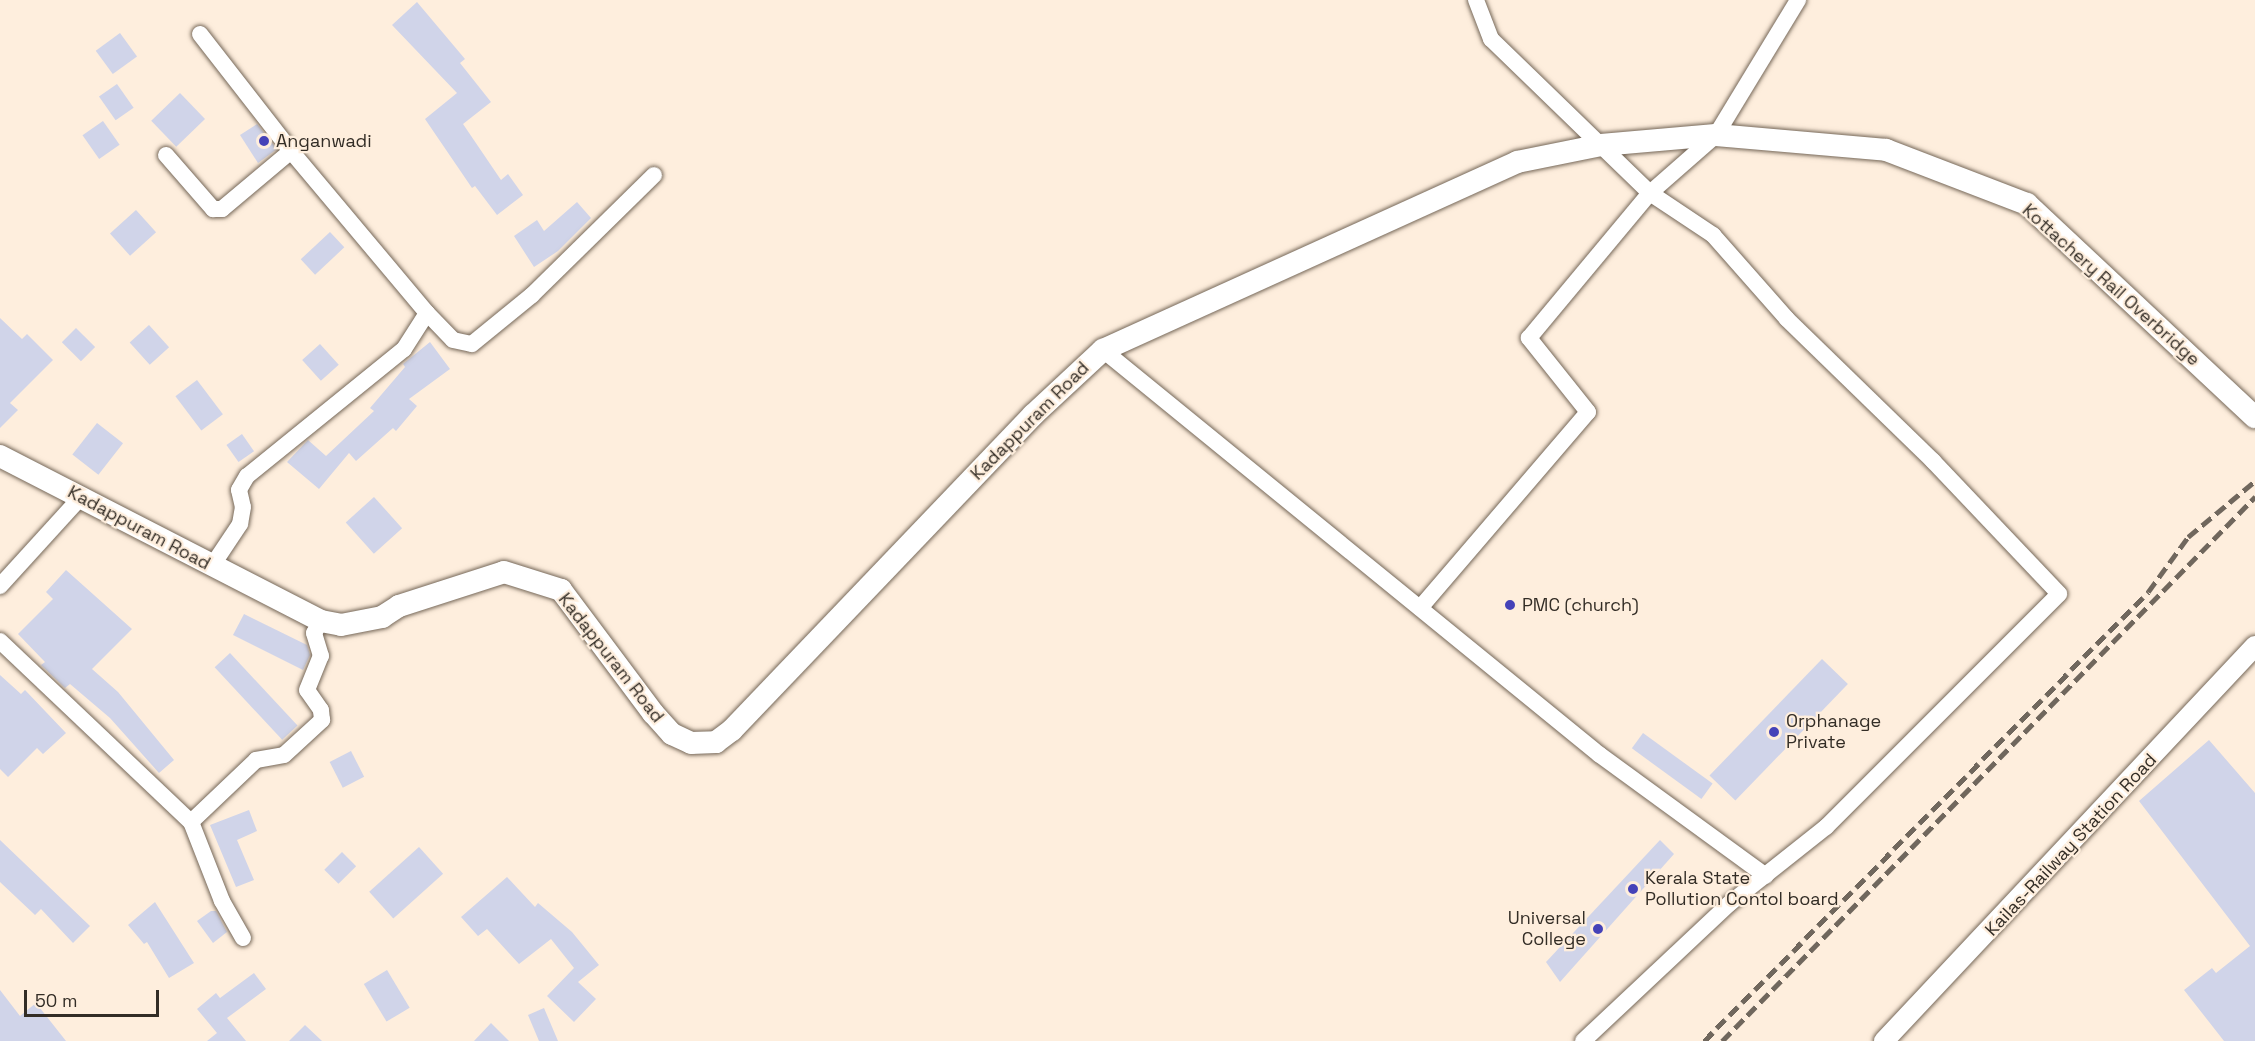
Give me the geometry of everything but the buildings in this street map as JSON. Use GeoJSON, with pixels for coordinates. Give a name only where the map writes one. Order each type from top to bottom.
{"type":"FeatureCollection","features":[{"type":"Feature","properties":{"kind":"main road","name":"Kottachery Rail Overbridge"},"geometry":{"type":"LineString","coordinates":[[1601,145],[1716,135],[1886,150],[2027,204],[2255,417]]}},
{"type":"Feature","properties":{"kind":"main road","name":"Kadappuram Road"},"geometry":{"type":"LineString","coordinates":[[0,456],[321,621],[341,625],[382,617],[399,606],[504,572],[561,590],[672,734],[691,743],[716,742],[759,703],[1033,415],[1103,350],[1516,162],[1601,145]]}},
{"type":"Feature","properties":{"kind":"street"},"geometry":{"type":"LineString","coordinates":[[1476,0],[1491,39],[1650,193],[1713,235],[1787,320],[1933,461],[2059,594],[1826,827],[1729,904],[1582,1041]]}},
{"type":"Feature","properties":{"kind":"street"},"geometry":{"type":"LineString","coordinates":[[1420,608],[1588,412],[1529,338],[1650,193],[1716,135],[1798,0]]}},
{"type":"Feature","properties":{"kind":"street"},"geometry":{"type":"LineString","coordinates":[[200,34],[291,151],[427,313],[453,340],[472,344],[532,295],[654,175]]}},
{"type":"Feature","properties":{"kind":"street"},"geometry":{"type":"LineString","coordinates":[[166,155],[213,208],[222,209],[291,151]]}},
{"type":"Feature","properties":{"kind":"street"},"geometry":{"type":"LineString","coordinates":[[212,566],[240,524],[243,507],[239,490],[247,476],[404,349],[427,313]]}},
{"type":"Feature","properties":{"kind":"street"},"geometry":{"type":"LineString","coordinates":[[1103,350],[1600,755],[1766,876]]}},
{"type":"Feature","properties":{"kind":"street"},"geometry":{"type":"LineString","coordinates":[[0,586],[81,497]]}},
{"type":"Feature","properties":{"kind":"street"},"geometry":{"type":"LineString","coordinates":[[191,822],[256,760],[284,755],[322,720],[321,710],[307,690],[321,656],[314,633],[321,621]]}},
{"type":"Feature","properties":{"kind":"street"},"geometry":{"type":"LineString","coordinates":[[0,641],[191,822],[222,902],[243,938]]}},
{"type":"Feature","properties":{"kind":"street","name":"Kailas-Railway Station Road"},"geometry":{"type":"LineString","coordinates":[[1884,1041],[2255,646]]}},
{"type":"Feature","properties":{"kind":"railway"},"geometry":{"type":"LineString","coordinates":[[1704,1041],[2148,592],[2188,537],[2255,481]]}},
{"type":"Feature","properties":{"kind":"railway"},"geometry":{"type":"LineString","coordinates":[[1722,1041],[2255,497]]}},
{"type":"Feature","properties":{"kind":"place","name":"Anganwadi"},"geometry":{"type":"Point","coordinates":[264,141]}},
{"type":"Feature","properties":{"kind":"place","name":"PMC (church)"},"geometry":{"type":"Point","coordinates":[1510,605]}},
{"type":"Feature","properties":{"kind":"place","name":"Orphanage Private"},"geometry":{"type":"Point","coordinates":[1774,732]}},
{"type":"Feature","properties":{"kind":"place","name":"Kerala State Pollution Contol board"},"geometry":{"type":"Point","coordinates":[1633,889]}},
{"type":"Feature","properties":{"kind":"place","name":"Universal College"},"geometry":{"type":"Point","coordinates":[1598,929]}}]}
